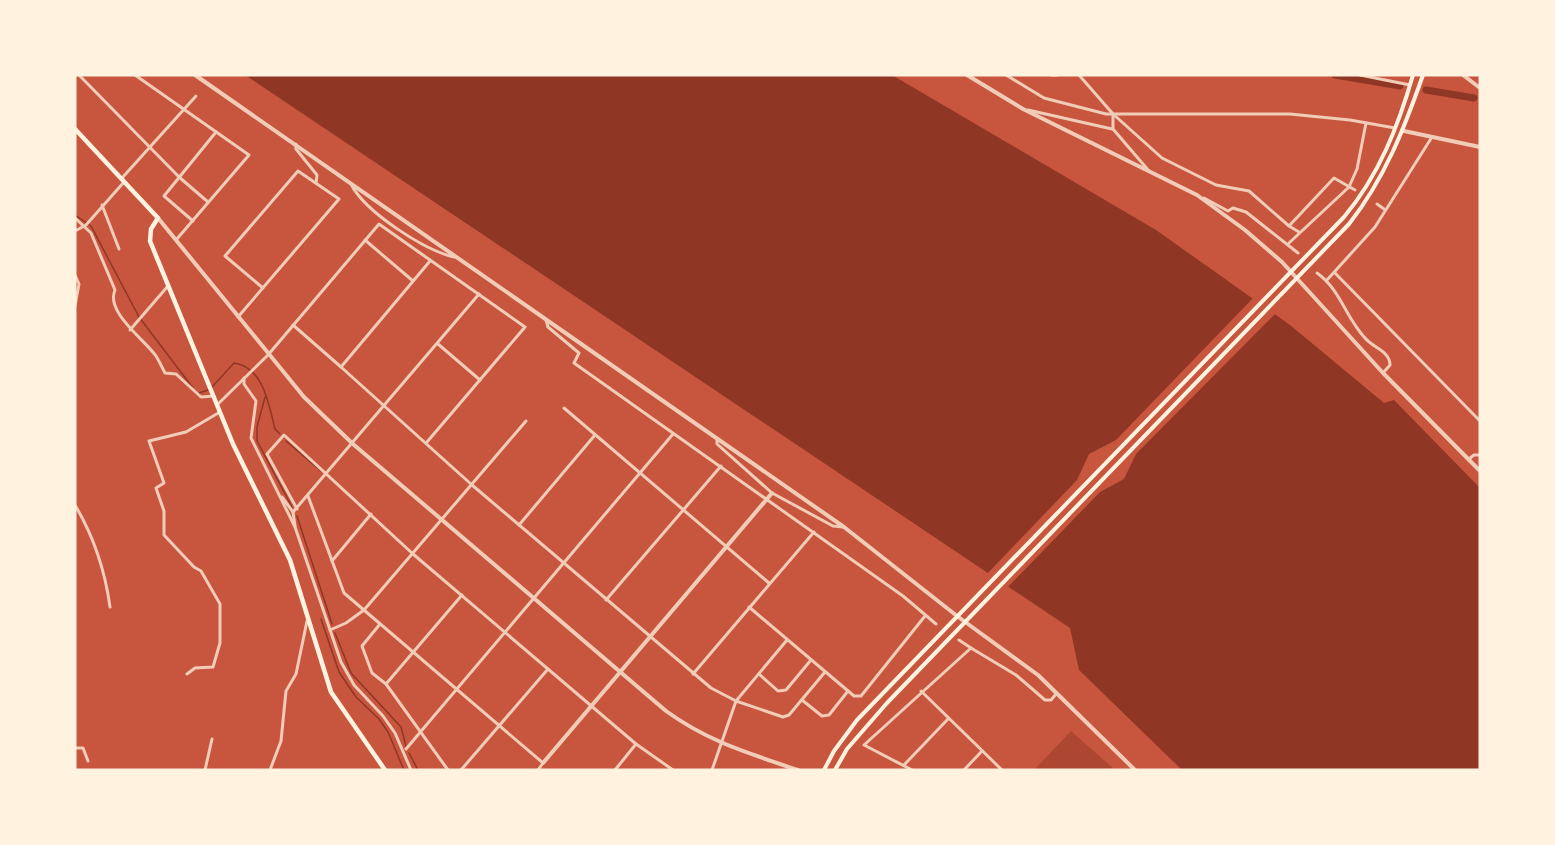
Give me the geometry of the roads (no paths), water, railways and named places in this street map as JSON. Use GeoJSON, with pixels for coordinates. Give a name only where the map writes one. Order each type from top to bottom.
{"type":"FeatureCollection","features":[{"type":"Feature","properties":{"kind":"main road"},"geometry":{"type":"LineString","coordinates":[[824,770],[834,751],[857,720],[1358,201],[1372,180],[1395,128],[1413,75]]}},
{"type":"Feature","properties":{"kind":"main road"},"geometry":{"type":"LineString","coordinates":[[835,770],[847,749],[866,725],[1287,288],[1298,280],[1363,206],[1378,184],[1404,131],[1423,75]]}},
{"type":"Feature","properties":{"kind":"main road"},"geometry":{"type":"LineString","coordinates":[[75,129],[158,218],[151,228],[150,241],[233,444],[291,560],[307,621],[331,692],[385,770]]}},
{"type":"Feature","properties":{"kind":"street"},"geometry":{"type":"LineString","coordinates":[[75,79],[79,75],[179,177],[209,202]]}},
{"type":"Feature","properties":{"kind":"street"},"geometry":{"type":"LineString","coordinates":[[135,75],[249,155],[176,240]]}},
{"type":"Feature","properties":{"kind":"street"},"geometry":{"type":"LineString","coordinates":[[195,75],[844,527],[957,616],[1038,675],[1135,770]]}},
{"type":"Feature","properties":{"kind":"street"},"geometry":{"type":"LineString","coordinates":[[967,75],[1023,109],[1228,211],[1233,208],[1246,212],[1289,243],[1298,253]]}},
{"type":"Feature","properties":{"kind":"street"},"geometry":{"type":"LineString","coordinates":[[1006,75],[1044,98],[1113,114],[1290,114],[1395,128]]}},
{"type":"Feature","properties":{"kind":"street"},"geometry":{"type":"LineString","coordinates":[[1051,75],[1057,75]]}},
{"type":"Feature","properties":{"kind":"street"},"geometry":{"type":"LineString","coordinates":[[1079,75],[1113,114],[1162,158],[1216,185],[1249,191],[1299,232]]}},
{"type":"Feature","properties":{"kind":"street"},"geometry":{"type":"LineString","coordinates":[[1360,75],[1410,85]]}},
{"type":"Feature","properties":{"kind":"street"},"geometry":{"type":"LineString","coordinates":[[1463,75],[1480,88]]}},
{"type":"Feature","properties":{"kind":"street"},"geometry":{"type":"LineString","coordinates":[[75,231],[87,224],[150,147],[196,96]]}},
{"type":"Feature","properties":{"kind":"street"},"geometry":{"type":"LineString","coordinates":[[1023,109],[1113,129],[1150,172]]}},
{"type":"Feature","properties":{"kind":"street"},"geometry":{"type":"LineString","coordinates":[[1113,114],[1113,129]]}},
{"type":"Feature","properties":{"kind":"street"},"geometry":{"type":"LineString","coordinates":[[1289,243],[1349,187],[1357,168],[1366,123]]}},
{"type":"Feature","properties":{"kind":"street"},"geometry":{"type":"LineString","coordinates":[[1404,131],[1480,147]]}},
{"type":"Feature","properties":{"kind":"street"},"geometry":{"type":"LineString","coordinates":[[193,221],[164,196],[216,132]]}},
{"type":"Feature","properties":{"kind":"street"},"geometry":{"type":"LineString","coordinates":[[1327,280],[1375,227],[1384,209],[1432,137]]}},
{"type":"Feature","properties":{"kind":"street"},"geometry":{"type":"LineString","coordinates":[[296,144],[296,149],[317,176],[316,184]]}},
{"type":"Feature","properties":{"kind":"street"},"geometry":{"type":"LineString","coordinates":[[238,317],[263,288],[339,199],[298,171],[225,256],[263,288]]}},
{"type":"Feature","properties":{"kind":"street"},"geometry":{"type":"LineString","coordinates":[[1289,226],[1334,178],[1355,190]]}},
{"type":"Feature","properties":{"kind":"street"},"geometry":{"type":"LineString","coordinates":[[350,183],[354,191],[383,218],[406,234],[446,255],[456,256]]}},
{"type":"Feature","properties":{"kind":"street"},"geometry":{"type":"LineString","coordinates":[[1197,195],[1263,244],[1383,373],[1480,471]]}},
{"type":"Feature","properties":{"kind":"street"},"geometry":{"type":"LineString","coordinates":[[1377,204],[1384,209]]}},
{"type":"Feature","properties":{"kind":"street"},"geometry":{"type":"LineString","coordinates":[[102,205],[119,249]]}},
{"type":"Feature","properties":{"kind":"street"},"geometry":{"type":"LineString","coordinates":[[75,218],[87,224],[112,283],[115,304],[130,330],[157,357],[165,373],[176,374],[201,397],[214,396]]}},
{"type":"Feature","properties":{"kind":"street"},"geometry":{"type":"LineString","coordinates":[[158,218],[304,397],[353,444],[666,711],[699,734],[721,744],[798,770]]}},
{"type":"Feature","properties":{"kind":"street"},"geometry":{"type":"LineString","coordinates":[[218,404],[268,355],[383,218]]}},
{"type":"Feature","properties":{"kind":"street"},"geometry":{"type":"LineString","coordinates":[[378,224],[525,327],[427,442]]}},
{"type":"Feature","properties":{"kind":"street"},"geometry":{"type":"LineString","coordinates":[[365,240],[413,281]]}},
{"type":"Feature","properties":{"kind":"street"},"geometry":{"type":"LineString","coordinates":[[341,367],[430,261]]}},
{"type":"Feature","properties":{"kind":"street"},"geometry":{"type":"LineString","coordinates":[[1317,273],[1327,280],[1365,339],[1387,355],[1390,365],[1383,373]]}},
{"type":"Feature","properties":{"kind":"street"},"geometry":{"type":"LineString","coordinates":[[1335,273],[1480,421]]}},
{"type":"Feature","properties":{"kind":"street"},"geometry":{"type":"LineString","coordinates":[[75,275],[79,284],[75,306]]}},
{"type":"Feature","properties":{"kind":"street"},"geometry":{"type":"LineString","coordinates":[[130,330],[168,286]]}},
{"type":"Feature","properties":{"kind":"street"},"geometry":{"type":"LineString","coordinates":[[293,512],[479,294]]}},
{"type":"Feature","properties":{"kind":"street"},"geometry":{"type":"LineString","coordinates":[[546,319],[548,327],[579,353],[574,363],[903,596],[936,624]]}},
{"type":"Feature","properties":{"kind":"street"},"geometry":{"type":"LineString","coordinates":[[293,326],[427,442],[472,485],[711,688],[736,701],[783,717],[789,715],[825,672]]}},
{"type":"Feature","properties":{"kind":"street"},"geometry":{"type":"LineString","coordinates":[[438,343],[480,380]]}},
{"type":"Feature","properties":{"kind":"street"},"geometry":{"type":"LineString","coordinates":[[244,378],[244,384],[256,400],[251,438],[295,527],[347,674],[396,733],[411,770]]}},
{"type":"Feature","properties":{"kind":"street"},"geometry":{"type":"LineString","coordinates":[[564,408],[769,583]]}},
{"type":"Feature","properties":{"kind":"street"},"geometry":{"type":"LineString","coordinates":[[187,674],[195,668],[213,668],[220,643],[220,604],[201,571],[164,535],[164,511],[156,489],[164,483],[149,441],[186,432],[221,411]]}},
{"type":"Feature","properties":{"kind":"street"},"geometry":{"type":"LineString","coordinates":[[330,630],[346,623],[364,610],[526,421]]}},
{"type":"Feature","properties":{"kind":"street"},"geometry":{"type":"LineString","coordinates":[[406,750],[673,434]]}},
{"type":"Feature","properties":{"kind":"street"},"geometry":{"type":"LineString","coordinates":[[297,509],[267,454],[284,435],[413,554],[636,744],[673,770]]}},
{"type":"Feature","properties":{"kind":"street"},"geometry":{"type":"LineString","coordinates":[[519,525],[595,435]]}},
{"type":"Feature","properties":{"kind":"street"},"geometry":{"type":"LineString","coordinates":[[717,437],[717,444],[772,493],[833,526],[844,527]]}},
{"type":"Feature","properties":{"kind":"street"},"geometry":{"type":"LineString","coordinates":[[1469,459],[1480,455]]}},
{"type":"Feature","properties":{"kind":"street"},"geometry":{"type":"LineString","coordinates":[[606,600],[721,466]]}},
{"type":"Feature","properties":{"kind":"street"},"geometry":{"type":"LineString","coordinates":[[538,770],[728,548],[772,493]]}},
{"type":"Feature","properties":{"kind":"street"},"geometry":{"type":"LineString","coordinates":[[281,496],[293,512],[295,527]]}},
{"type":"Feature","properties":{"kind":"street"},"geometry":{"type":"LineString","coordinates":[[308,496],[344,593],[543,763]]}},
{"type":"Feature","properties":{"kind":"street"},"geometry":{"type":"LineString","coordinates":[[75,505],[86,524],[103,567],[110,607]]}},
{"type":"Feature","properties":{"kind":"street"},"geometry":{"type":"LineString","coordinates":[[332,561],[371,514]]}},
{"type":"Feature","properties":{"kind":"street"},"geometry":{"type":"LineString","coordinates":[[693,674],[814,532]]}},
{"type":"Feature","properties":{"kind":"street"},"geometry":{"type":"LineString","coordinates":[[386,684],[462,595]]}},
{"type":"Feature","properties":{"kind":"street"},"geometry":{"type":"LineString","coordinates":[[749,607],[854,696],[861,696],[925,616]]}},
{"type":"Feature","properties":{"kind":"street"},"geometry":{"type":"LineString","coordinates":[[270,770],[281,741],[286,691],[296,674],[307,621]]}},
{"type":"Feature","properties":{"kind":"street"},"geometry":{"type":"LineString","coordinates":[[380,624],[362,646],[372,673],[386,684],[448,770]]}},
{"type":"Feature","properties":{"kind":"street"},"geometry":{"type":"LineString","coordinates":[[712,770],[736,701],[787,640]]}},
{"type":"Feature","properties":{"kind":"street"},"geometry":{"type":"LineString","coordinates":[[959,640],[1016,675],[1045,700],[1051,700],[1056,694]]}},
{"type":"Feature","properties":{"kind":"street"},"geometry":{"type":"LineString","coordinates":[[910,769],[864,745],[971,648]]}},
{"type":"Feature","properties":{"kind":"street"},"geometry":{"type":"LineString","coordinates":[[759,674],[778,691],[786,690],[811,660]]}},
{"type":"Feature","properties":{"kind":"street"},"geometry":{"type":"LineString","coordinates":[[461,770],[548,669]]}},
{"type":"Feature","properties":{"kind":"street"},"geometry":{"type":"LineString","coordinates":[[802,700],[822,716],[830,715],[848,691]]}},
{"type":"Feature","properties":{"kind":"street"},"geometry":{"type":"LineString","coordinates":[[921,691],[1002,770]]}},
{"type":"Feature","properties":{"kind":"street"},"geometry":{"type":"LineString","coordinates":[[904,765],[948,718]]}},
{"type":"Feature","properties":{"kind":"street"},"geometry":{"type":"LineString","coordinates":[[205,770],[212,739]]}},
{"type":"Feature","properties":{"kind":"street"},"geometry":{"type":"LineString","coordinates":[[615,770],[636,744]]}},
{"type":"Feature","properties":{"kind":"street"},"geometry":{"type":"LineString","coordinates":[[75,748],[83,748],[88,761]]}},
{"type":"Feature","properties":{"kind":"street"},"geometry":{"type":"LineString","coordinates":[[964,770],[982,751]]}},
{"type":"Feature","properties":{"kind":"waterway"},"geometry":{"type":"LineString","coordinates":[[1335,75],[1400,86]]}},
{"type":"Feature","properties":{"kind":"waterway"},"geometry":{"type":"LineString","coordinates":[[1426,90],[1474,98]]}},
{"type":"Feature","properties":{"kind":"waterway"},"geometry":{"type":"LineString","coordinates":[[75,215],[91,226],[139,317],[193,388]]}},
{"type":"Feature","properties":{"kind":"waterway"},"geometry":{"type":"LineString","coordinates":[[212,387],[234,363],[244,366],[259,380],[264,389],[275,429],[280,434]]}},
{"type":"Feature","properties":{"kind":"waterway"},"geometry":{"type":"LineString","coordinates":[[199,393],[208,390]]}},
{"type":"Feature","properties":{"kind":"waterway"},"geometry":{"type":"LineString","coordinates":[[265,397],[257,427],[257,441],[292,507]]}},
{"type":"Feature","properties":{"kind":"waterway"},"geometry":{"type":"LineString","coordinates":[[286,441],[321,471]]}},
{"type":"Feature","properties":{"kind":"waterway"},"geometry":{"type":"LineString","coordinates":[[297,516],[332,624]]}},
{"type":"Feature","properties":{"kind":"waterway"},"geometry":{"type":"LineString","coordinates":[[321,619],[339,672],[356,697],[379,719],[388,732],[404,770]]}},
{"type":"Feature","properties":{"kind":"waterway"},"geometry":{"type":"LineString","coordinates":[[335,633],[351,673],[401,727],[406,746]]}},
{"type":"Feature","properties":{"kind":"waterway"},"geometry":{"type":"LineString","coordinates":[[409,753],[418,770]]}}]}
